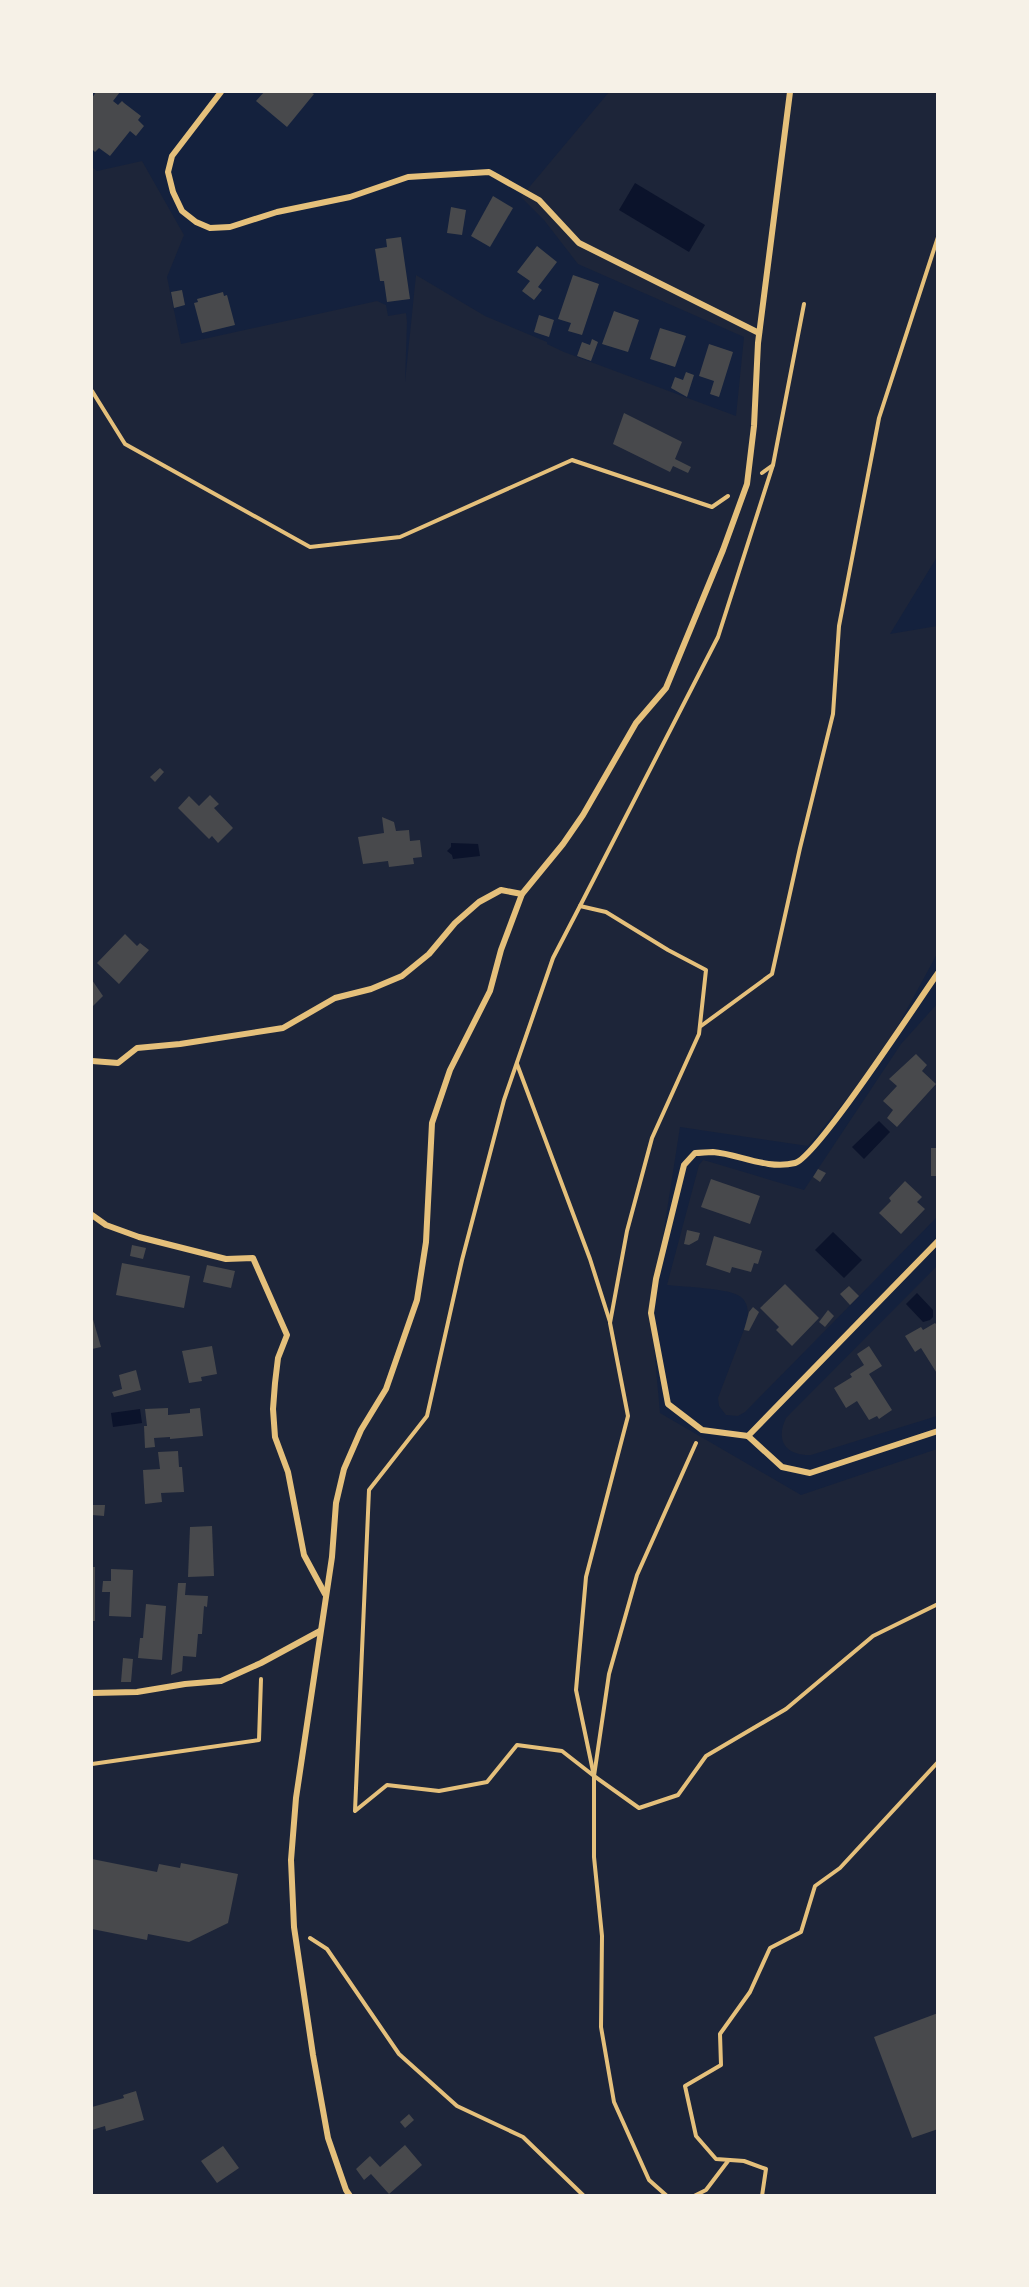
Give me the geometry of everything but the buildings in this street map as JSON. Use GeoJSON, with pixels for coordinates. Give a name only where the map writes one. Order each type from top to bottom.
{"type":"FeatureCollection","features":[{"type":"Feature","properties":{"kind":"street"},"geometry":{"type":"LineString","coordinates":[[221,92],[172,156],[168,172],[173,192],[182,211],[196,222],[210,228],[230,227],[277,212],[350,197],[408,177],[489,172],[539,200],[579,243],[759,333]]}},
{"type":"Feature","properties":{"kind":"street"},"geometry":{"type":"LineString","coordinates":[[350,2196],[328,2138],[313,2055],[294,1927],[291,1860],[296,1798],[332,1557],[336,1503],[344,1469],[361,1430],[386,1389],[417,1300],[426,1242],[432,1123],[450,1070],[490,991],[501,950],[522,894],[563,844],[583,815],[636,723],[666,688],[723,549],[747,483],[754,426],[759,333],[790,92]]}},
{"type":"Feature","properties":{"kind":"street"},"geometry":{"type":"LineString","coordinates":[[92,1061],[118,1063],[137,1048],[180,1044],[283,1028],[335,998],[371,989],[402,976],[429,954],[455,923],[479,902],[501,890],[522,894]]}},
{"type":"Feature","properties":{"kind":"street"},"geometry":{"type":"LineString","coordinates":[[938,973],[881,1057],[812,1150],[796,1163],[777,1164],[746,1160],[714,1152],[695,1153],[684,1165],[656,1279],[651,1313],[668,1404],[702,1430],[748,1436],[782,1467],[810,1473],[938,1431]]}},
{"type":"Feature","properties":{"kind":"street"},"geometry":{"type":"LineString","coordinates":[[92,1215],[106,1224],[139,1237],[226,1259],[253,1258],[287,1335],[279,1358],[275,1383],[273,1409],[275,1437],[288,1472],[303,1555],[326,1595]]}},
{"type":"Feature","properties":{"kind":"street"},"geometry":{"type":"LineString","coordinates":[[748,1436],[938,1241]]}},
{"type":"Feature","properties":{"kind":"street"},"geometry":{"type":"LineString","coordinates":[[92,1693],[137,1692],[221,1681],[261,1663],[320,1631]]}},
{"type":"Feature","properties":{"kind":"path"},"geometry":{"type":"LineString","coordinates":[[700,1027],[772,974],[833,714],[839,626],[879,418],[938,237]]}},
{"type":"Feature","properties":{"kind":"path"},"geometry":{"type":"LineString","coordinates":[[92,391],[125,444],[310,548],[399,537],[572,460],[712,507],[774,465]]}},
{"type":"Feature","properties":{"kind":"path"},"geometry":{"type":"LineString","coordinates":[[610,1323],[627,1231],[652,1138],[699,1034],[706,970],[606,912],[580,906],[553,958],[504,1100],[465,1248],[427,1416],[369,1490],[355,1810],[387,1785],[439,1791],[487,1782],[517,1745],[562,1751],[639,1808],[678,1795],[706,1756],[786,1709],[873,1636],[938,1604]]}},
{"type":"Feature","properties":{"kind":"path"},"geometry":{"type":"LineString","coordinates":[[517,1063],[590,1259],[610,1323],[628,1416],[586,1577],[576,1690],[594,1776]]}},
{"type":"Feature","properties":{"kind":"path"},"geometry":{"type":"LineString","coordinates":[[667,2196],[649,2180],[614,2102],[601,2027],[602,1936],[594,1857],[594,1776],[609,1674],[637,1575],[702,1430]]}},
{"type":"Feature","properties":{"kind":"path"},"geometry":{"type":"LineString","coordinates":[[92,1764],[259,1740],[261,1663]]}},
{"type":"Feature","properties":{"kind":"path"},"geometry":{"type":"LineString","coordinates":[[762,2196],[766,2169],[744,2161],[716,2159],[696,2136],[685,2086],[721,2065],[720,2034],[750,1992],[770,1948],[801,1932],[815,1886],[840,1868],[938,1762]]}},
{"type":"Feature","properties":{"kind":"path"},"geometry":{"type":"LineString","coordinates":[[294,1927],[327,1949],[399,2054],[457,2106],[523,2137],[584,2196]]}},
{"type":"Feature","properties":{"kind":"path"},"geometry":{"type":"LineString","coordinates":[[694,2196],[706,2190],[728,2160]]}},
{"type":"Feature","properties":{"kind":"shaded area"},"geometry":{"type":"Polygon","coordinates":[[[609,92],[937,92],[937,557],[890,634],[937,626],[937,954],[881,1057],[808,1146],[680,1127],[651,1313],[660,1413],[801,1495],[937,1449],[937,2195],[92,2195],[92,167],[97,171],[142,161],[184,235],[167,277],[181,344],[377,301],[386,305],[388,316],[406,313],[405,382],[416,275],[485,316],[547,342],[564,352],[736,416],[744,337],[578,264],[544,220],[521,197],[609,92]]]}},
{"type":"Feature","properties":{"kind":"shaded area"},"geometry":{"type":"Polygon","coordinates":[[[635,183],[705,225],[689,252],[619,210],[635,183]]]}},
{"type":"Feature","properties":{"kind":"shaded area"},"geometry":{"type":"Polygon","coordinates":[[[451,843],[478,844],[480,856],[453,859],[447,851],[451,843]]]}},
{"type":"Feature","properties":{"kind":"shaded area"},"geometry":{"type":"Polygon","coordinates":[[[937,1004],[937,1217],[745,1412],[738,1416],[726,1415],[719,1406],[718,1398],[748,1319],[746,1304],[736,1294],[706,1288],[667,1285],[699,1165],[703,1160],[804,1190],[901,1044],[937,1004]]]}},
{"type":"Feature","properties":{"kind":"shaded area"},"geometry":{"type":"Polygon","coordinates":[[[879,1121],[890,1132],[864,1159],[852,1147],[879,1121]]]}},
{"type":"Feature","properties":{"kind":"shaded area"},"geometry":{"type":"Polygon","coordinates":[[[833,1232],[862,1260],[844,1278],[815,1250],[833,1232]]]}},
{"type":"Feature","properties":{"kind":"shaded area"},"geometry":{"type":"Polygon","coordinates":[[[937,1266],[937,1416],[811,1455],[802,1455],[789,1450],[782,1440],[786,1418],[937,1266]]]}},
{"type":"Feature","properties":{"kind":"shaded area"},"geometry":{"type":"Polygon","coordinates":[[[917,1293],[933,1310],[933,1317],[930,1320],[923,1322],[906,1304],[917,1293]]]}},
{"type":"Feature","properties":{"kind":"shaded area"},"geometry":{"type":"Polygon","coordinates":[[[140,1409],[142,1423],[113,1427],[111,1413],[140,1409]]]}}]}
